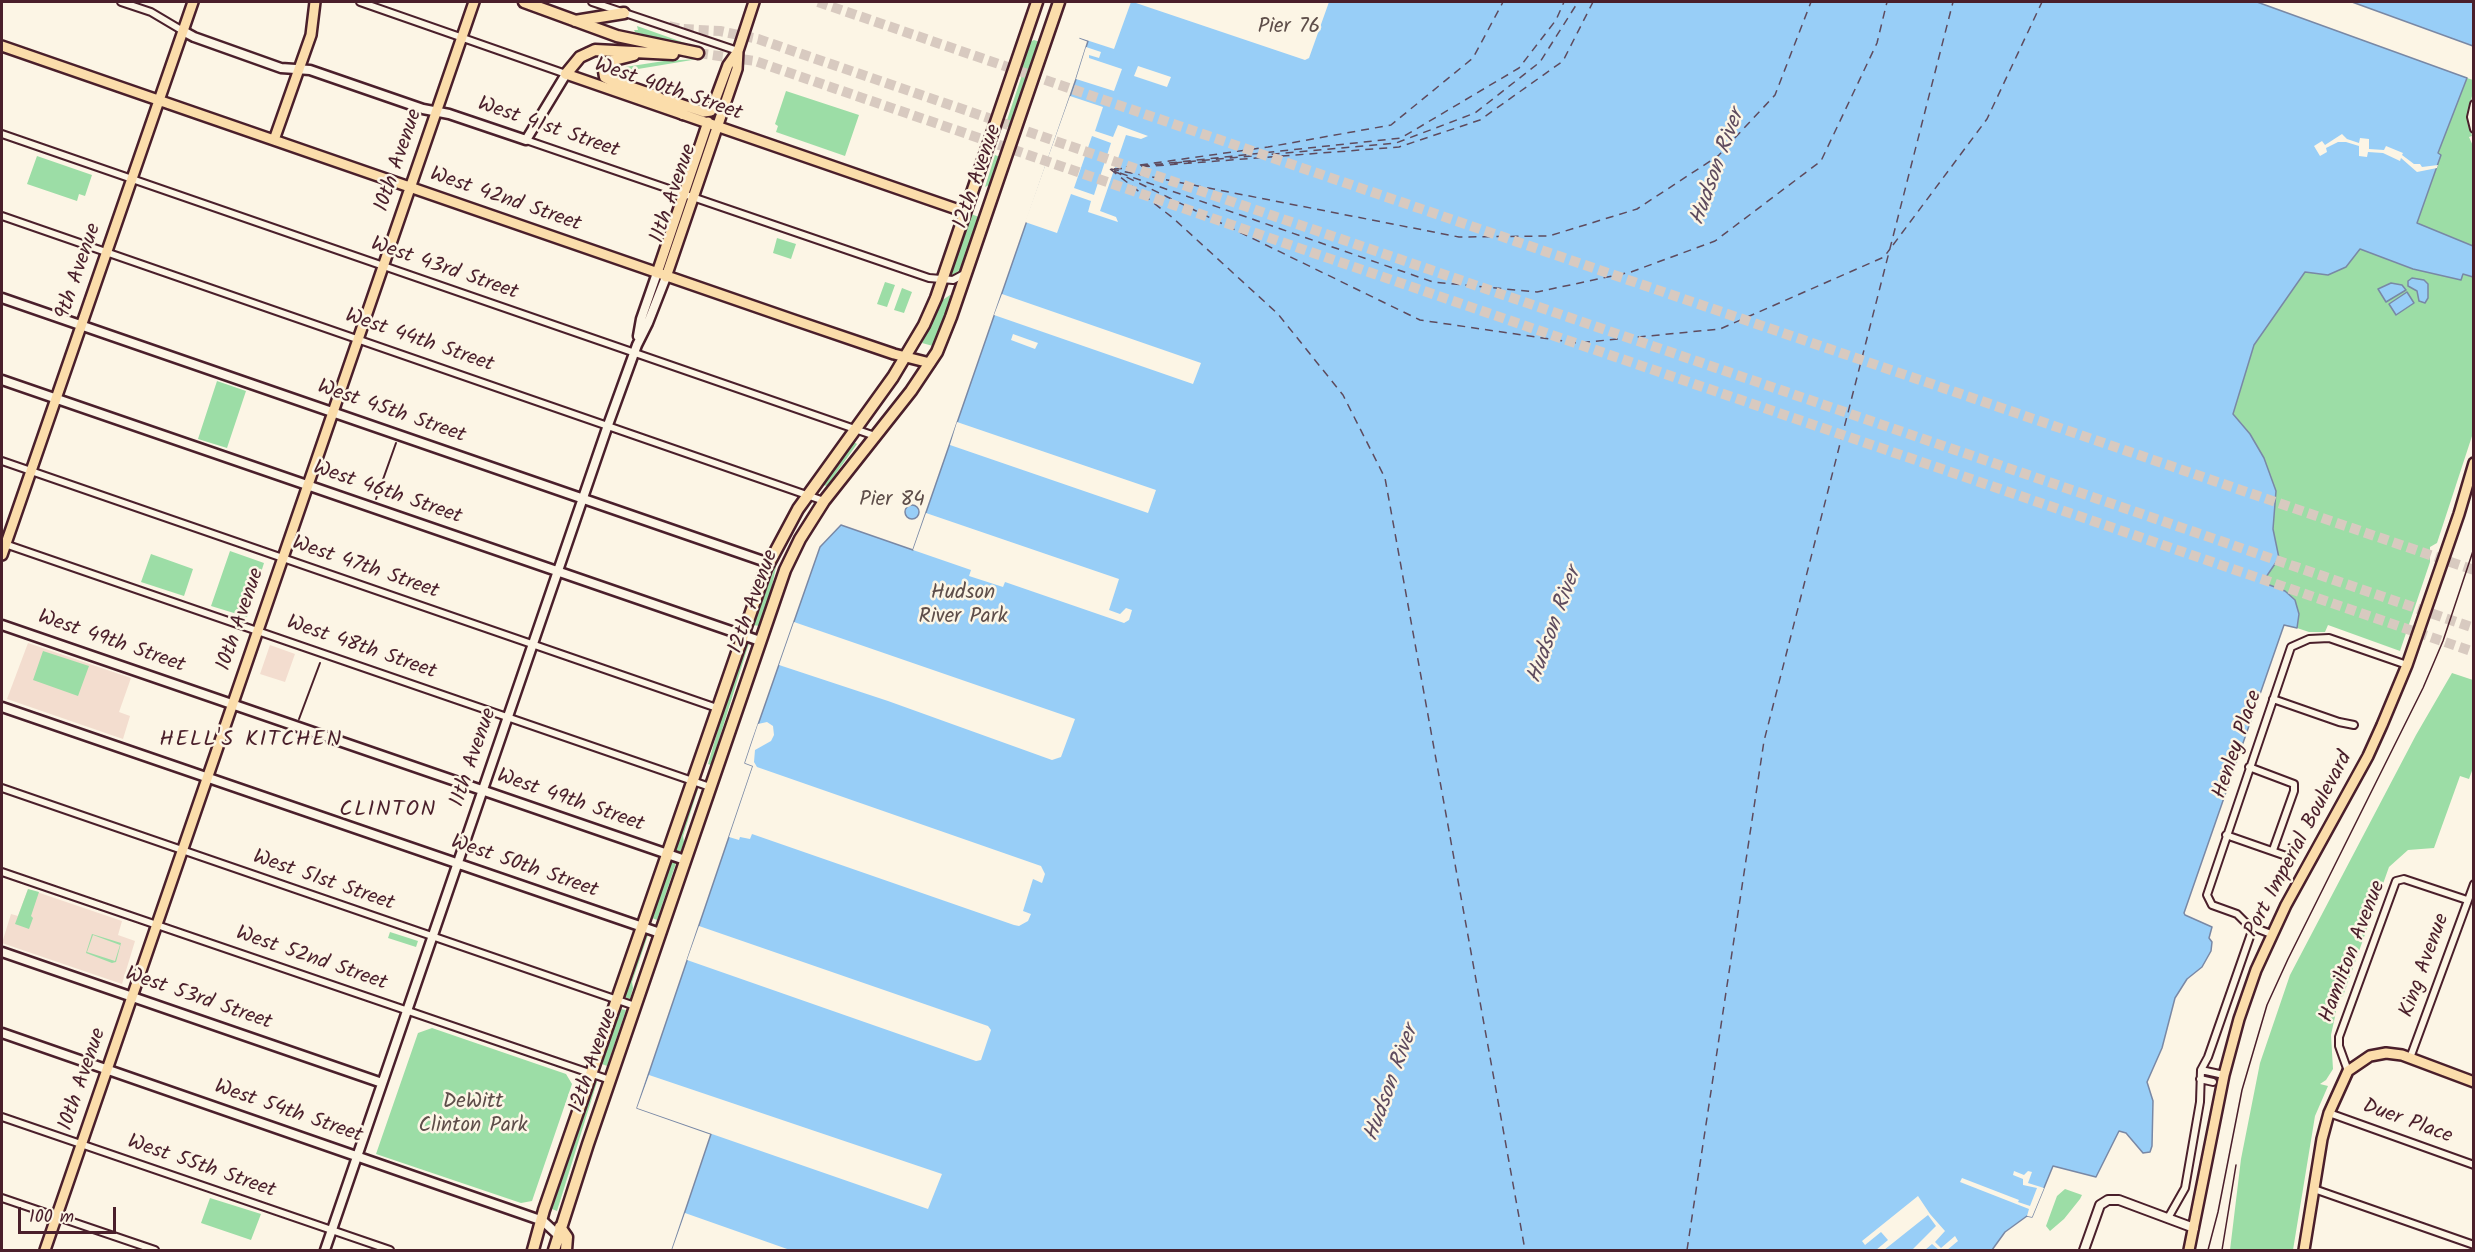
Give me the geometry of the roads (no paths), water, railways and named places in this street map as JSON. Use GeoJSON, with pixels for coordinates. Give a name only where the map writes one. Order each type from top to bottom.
{"type":"FeatureCollection","features":[{"type":"Feature","properties":{"kind":"highway"},"geometry":{"type":"LineString","coordinates":[[524,2],[572,21],[638,42],[698,53],[640,54],[613,49],[595,50],[580,57],[566,74]]}},
{"type":"Feature","properties":{"kind":"highway","name":"12th Avenue"},"geometry":{"type":"LineString","coordinates":[[555,1251],[559,1231],[635,1006],[788,562],[824,501],[930,363],[947,327],[1059,2]]}},
{"type":"Feature","properties":{"kind":"highway"},"geometry":{"type":"LineString","coordinates":[[1037,3],[1053,19]]}},
{"type":"Feature","properties":{"kind":"highway","name":"12th Avenue"},"geometry":{"type":"LineString","coordinates":[[533,1251],[541,1220],[616,1000],[769,563],[787,528],[906,357],[928,317],[1037,3]]}},
{"type":"Feature","properties":{"kind":"highway"},"geometry":{"type":"LineString","coordinates":[[572,21],[624,13]]}},
{"type":"Feature","properties":{"kind":"highway"},"geometry":{"type":"LineString","coordinates":[[640,54],[610,62],[604,68],[604,74],[612,81],[656,96],[683,114]]}},
{"type":"Feature","properties":{"kind":"highway"},"geometry":{"type":"LineString","coordinates":[[698,763],[716,769]]}},
{"type":"Feature","properties":{"kind":"highway"},"geometry":{"type":"LineString","coordinates":[[559,1231],[567,1237],[566,1251]]}},
{"type":"Feature","properties":{"kind":"main road","name":"9th Avenue"},"geometry":{"type":"LineString","coordinates":[[2,555],[3,543],[193,2]]}},
{"type":"Feature","properties":{"kind":"main road"},"geometry":{"type":"LineString","coordinates":[[274,140],[314,24],[315,2]]}},
{"type":"Feature","properties":{"kind":"main road","name":"10th Avenue"},"geometry":{"type":"LineString","coordinates":[[45,1251],[155,925],[474,2]]}},
{"type":"Feature","properties":{"kind":"main road","name":"11th Avenue"},"geometry":{"type":"LineString","coordinates":[[661,275],[693,197],[718,127],[737,69],[738,51],[754,2]]}},
{"type":"Feature","properties":{"kind":"main road","name":"West 41st Street"},"geometry":{"type":"LineString","coordinates":[[183,31],[194,38],[281,68],[310,70],[424,110],[526,140]]}},
{"type":"Feature","properties":{"kind":"main road","name":"West 42nd Street"},"geometry":{"type":"LineString","coordinates":[[2,46],[661,275],[930,363]]}},
{"type":"Feature","properties":{"kind":"main road","name":"11th Avenue"},"geometry":{"type":"LineString","coordinates":[[709,112],[714,107],[728,65],[738,51]]}},
{"type":"Feature","properties":{"kind":"main road"},"geometry":{"type":"LineString","coordinates":[[526,140],[566,74]]}},
{"type":"Feature","properties":{"kind":"main road","name":"West 40th Street"},"geometry":{"type":"LineString","coordinates":[[566,74],[965,212]]}},
{"type":"Feature","properties":{"kind":"main road","name":"West 40th Street"},"geometry":{"type":"LineString","coordinates":[[656,96],[709,112]]}},
{"type":"Feature","properties":{"kind":"main road","name":"11th Avenue"},"geometry":{"type":"LineString","coordinates":[[325,1251],[608,425],[635,349],[648,323],[683,194],[708,122]]}},
{"type":"Feature","properties":{"kind":"main road","name":"West 45th Street"},"geometry":{"type":"LineString","coordinates":[[2,298],[769,563]]}},
{"type":"Feature","properties":{"kind":"main road","name":"West 46th Street"},"geometry":{"type":"LineString","coordinates":[[2,380],[760,641]]}},
{"type":"Feature","properties":{"kind":"main road","name":"Port Imperial Boulevard"},"geometry":{"type":"LineString","coordinates":[[2189,1251],[2224,1075],[2239,1019],[2256,970],[2271,934],[2368,756],[2407,665],[2473,465]]}},
{"type":"Feature","properties":{"kind":"main road","name":"West 49th Street"},"geometry":{"type":"LineString","coordinates":[[2,625],[685,860]]}},
{"type":"Feature","properties":{"kind":"main road","name":"West 50th Street"},"geometry":{"type":"LineString","coordinates":[[2,707],[660,933]]}},
{"type":"Feature","properties":{"kind":"main road","name":"West 53rd Street"},"geometry":{"type":"LineString","coordinates":[[2,952],[382,1083]]}},
{"type":"Feature","properties":{"kind":"main road","name":"West 54th Street"},"geometry":{"type":"LineString","coordinates":[[2,1033],[541,1220],[559,1231]]}},
{"type":"Feature","properties":{"kind":"main road"},"geometry":{"type":"LineString","coordinates":[[2304,1251],[2322,1139],[2329,1113],[2348,1071],[2370,1056],[2386,1053],[2410,1058],[2474,1082]]}},
{"type":"Feature","properties":{"kind":"street","name":"West 41st Street"},"geometry":{"type":"LineString","coordinates":[[121,2],[151,12],[183,31]]}},
{"type":"Feature","properties":{"kind":"street","name":"West 40th Street"},"geometry":{"type":"LineString","coordinates":[[360,2],[566,74]]}},
{"type":"Feature","properties":{"kind":"street"},"geometry":{"type":"LineString","coordinates":[[592,2],[738,51]]}},
{"type":"Feature","properties":{"kind":"street"},"geometry":{"type":"LineString","coordinates":[[2474,104],[2471,114],[2474,129]]}},
{"type":"Feature","properties":{"kind":"street","name":"West 43rd Street"},"geometry":{"type":"LineString","coordinates":[[2,134],[536,319],[635,349],[876,436]]}},
{"type":"Feature","properties":{"kind":"street","name":"West 41st Street"},"geometry":{"type":"LineString","coordinates":[[526,140],[929,278],[942,280]]}},
{"type":"Feature","properties":{"kind":"street","name":"West 44th Street"},"geometry":{"type":"LineString","coordinates":[[2,216],[824,501]]}},
{"type":"Feature","properties":{"kind":"street"},"geometry":{"type":"LineString","coordinates":[[942,280],[952,280],[966,273]]}},
{"type":"Feature","properties":{"kind":"street","name":"West 47th Street"},"geometry":{"type":"LineString","coordinates":[[2,461],[717,708]]}},
{"type":"Feature","properties":{"kind":"street","name":"West 48th Street"},"geometry":{"type":"LineString","coordinates":[[3,543],[710,787]]}},
{"type":"Feature","properties":{"kind":"street","name":"Henley Place"},"geometry":{"type":"LineString","coordinates":[[2271,934],[2253,928],[2237,914],[2212,905],[2207,895],[2291,648],[2310,639],[2329,638],[2407,665]]}},
{"type":"Feature","properties":{"kind":"street"},"geometry":{"type":"LineString","coordinates":[[2273,699],[2354,725]]}},
{"type":"Feature","properties":{"kind":"street"},"geometry":{"type":"LineString","coordinates":[[2249,767],[2294,784],[2294,791],[2273,850]]}},
{"type":"Feature","properties":{"kind":"street","name":"West 51st Street"},"geometry":{"type":"LineString","coordinates":[[2,788],[635,1006]]}},
{"type":"Feature","properties":{"kind":"street"},"geometry":{"type":"LineString","coordinates":[[2226,835],[2289,857]]}},
{"type":"Feature","properties":{"kind":"street","name":"West 52nd Street"},"geometry":{"type":"LineString","coordinates":[[2,872],[610,1080]]}},
{"type":"Feature","properties":{"kind":"street","name":"Hamilton Avenue"},"geometry":{"type":"LineString","coordinates":[[2348,1071],[2339,1046],[2339,1037],[2396,881],[2404,879],[2467,900]]}},
{"type":"Feature","properties":{"kind":"street","name":"King Avenue"},"geometry":{"type":"LineString","coordinates":[[2410,1058],[2474,884]]}},
{"type":"Feature","properties":{"kind":"street"},"geometry":{"type":"LineString","coordinates":[[2168,1218],[2185,1188],[2200,1102],[2201,1070],[2253,928]]}},
{"type":"Feature","properties":{"kind":"street"},"geometry":{"type":"LineString","coordinates":[[2201,1070],[2224,1075]]}},
{"type":"Feature","properties":{"kind":"street"},"geometry":{"type":"LineString","coordinates":[[2200,1079],[2213,1082]]}},
{"type":"Feature","properties":{"kind":"street","name":"Duer Place"},"geometry":{"type":"LineString","coordinates":[[2329,1113],[2474,1165]]}},
{"type":"Feature","properties":{"kind":"street","name":"West 55th Street"},"geometry":{"type":"LineString","coordinates":[[2,1117],[390,1251]]}},
{"type":"Feature","properties":{"kind":"street"},"geometry":{"type":"LineString","coordinates":[[2314,1189],[2474,1245]]}},
{"type":"Feature","properties":{"kind":"street"},"geometry":{"type":"LineString","coordinates":[[2,1198],[155,1251]]}},
{"type":"Feature","properties":{"kind":"street"},"geometry":{"type":"LineString","coordinates":[[2084,1251],[2100,1205],[2108,1200],[2119,1200],[2194,1228]]}},
{"type":"Feature","properties":{"kind":"water","name":"Hudson River"},"geometry":{"type":"Polygon","coordinates":[[[1092,2],[2257,2],[2467,78],[2438,153],[2441,155],[2417,223],[2473,246],[2473,277],[2463,274],[2461,280],[2413,269],[2360,249],[2346,267],[2328,275],[2305,272],[2254,345],[2233,414],[2250,434],[2264,458],[2276,491],[2273,529],[2279,558],[2264,580],[2267,584],[2285,591],[2295,600],[2299,614],[2297,628],[2284,625],[2184,913],[2212,927],[2209,938],[2212,942],[2211,951],[2202,967],[2187,979],[2175,998],[2162,1048],[2147,1082],[2153,1101],[2150,1152],[2143,1153],[2126,1133],[2119,1131],[2096,1177],[2053,1166],[2032,1217],[2027,1216],[2005,1232],[1992,1250],[672,1250],[711,1134],[637,1108],[753,766],[745,763],[752,742],[820,547],[841,525],[913,550],[1076,79],[1088,41],[1080,38],[1092,2]]]}},
{"type":"Feature","properties":{"kind":"water"},"geometry":{"type":"Polygon","coordinates":[[[2352,2],[2473,2],[2473,46],[2352,2]]]}},
{"type":"Feature","properties":{"kind":"water"},"geometry":{"type":"Polygon","coordinates":[[[2412,278],[2424,280],[2428,284],[2428,298],[2425,303],[2419,301],[2417,291],[2408,286],[2408,281],[2412,278]]]}},
{"type":"Feature","properties":{"kind":"water"},"geometry":{"type":"Polygon","coordinates":[[[2391,283],[2402,285],[2406,290],[2386,302],[2378,289],[2391,283]]]}},
{"type":"Feature","properties":{"kind":"water"},"geometry":{"type":"Polygon","coordinates":[[[2407,292],[2414,303],[2396,315],[2389,304],[2407,292]]]}},
{"type":"Feature","properties":{"kind":"water"},"geometry":{"type":"Polygon","coordinates":[[[909,505],[915,505],[919,512],[915,519],[909,519],[905,515],[905,509],[909,505]]]}},
{"type":"Feature","properties":{"kind":"tunnel"},"geometry":{"type":"LineString","coordinates":[[818,2],[2474,570]]}},
{"type":"Feature","properties":{"kind":"tunnel"},"geometry":{"type":"LineString","coordinates":[[669,26],[720,31],[758,39],[2474,628]]}},
{"type":"Feature","properties":{"kind":"tunnel"},"geometry":{"type":"LineString","coordinates":[[698,53],[755,61],[2474,652]]}},
{"type":"Feature","properties":{"kind":"tram line"},"geometry":{"type":"LineString","coordinates":[[2208,1250],[2218,1212],[2242,1090],[2267,1005],[2423,688],[2443,641],[2474,548]]}},
{"type":"Feature","properties":{"kind":"tram line"},"geometry":{"type":"LineString","coordinates":[[2222,1250],[2236,1165]]}},
{"type":"Feature","properties":{"kind":"railway"},"geometry":{"type":"LineString","coordinates":[[376,499],[396,443]]}},
{"type":"Feature","properties":{"kind":"railway"},"geometry":{"type":"LineString","coordinates":[[299,719],[320,663]]}},
{"type":"Feature","properties":{"kind":"district","name":"HELL'S KITCHEN"},"geometry":{"type":"Point","coordinates":[251,741]}},
{"type":"Feature","properties":{"kind":"district","name":"CLINTON"},"geometry":{"type":"Point","coordinates":[388,811]}},
{"type":"Feature","properties":{"kind":"park label","name":"Pier 76"},"geometry":{"type":"Point","coordinates":[1289,28]}},
{"type":"Feature","properties":{"kind":"park label","name":"Pier 84"},"geometry":{"type":"Point","coordinates":[892,501]}},
{"type":"Feature","properties":{"kind":"park label","name":"Hudson River Park"},"geometry":{"type":"Point","coordinates":[963,606]}},
{"type":"Feature","properties":{"kind":"park label","name":"DeWitt Clinton Park"},"geometry":{"type":"Point","coordinates":[473,1115]}}]}
